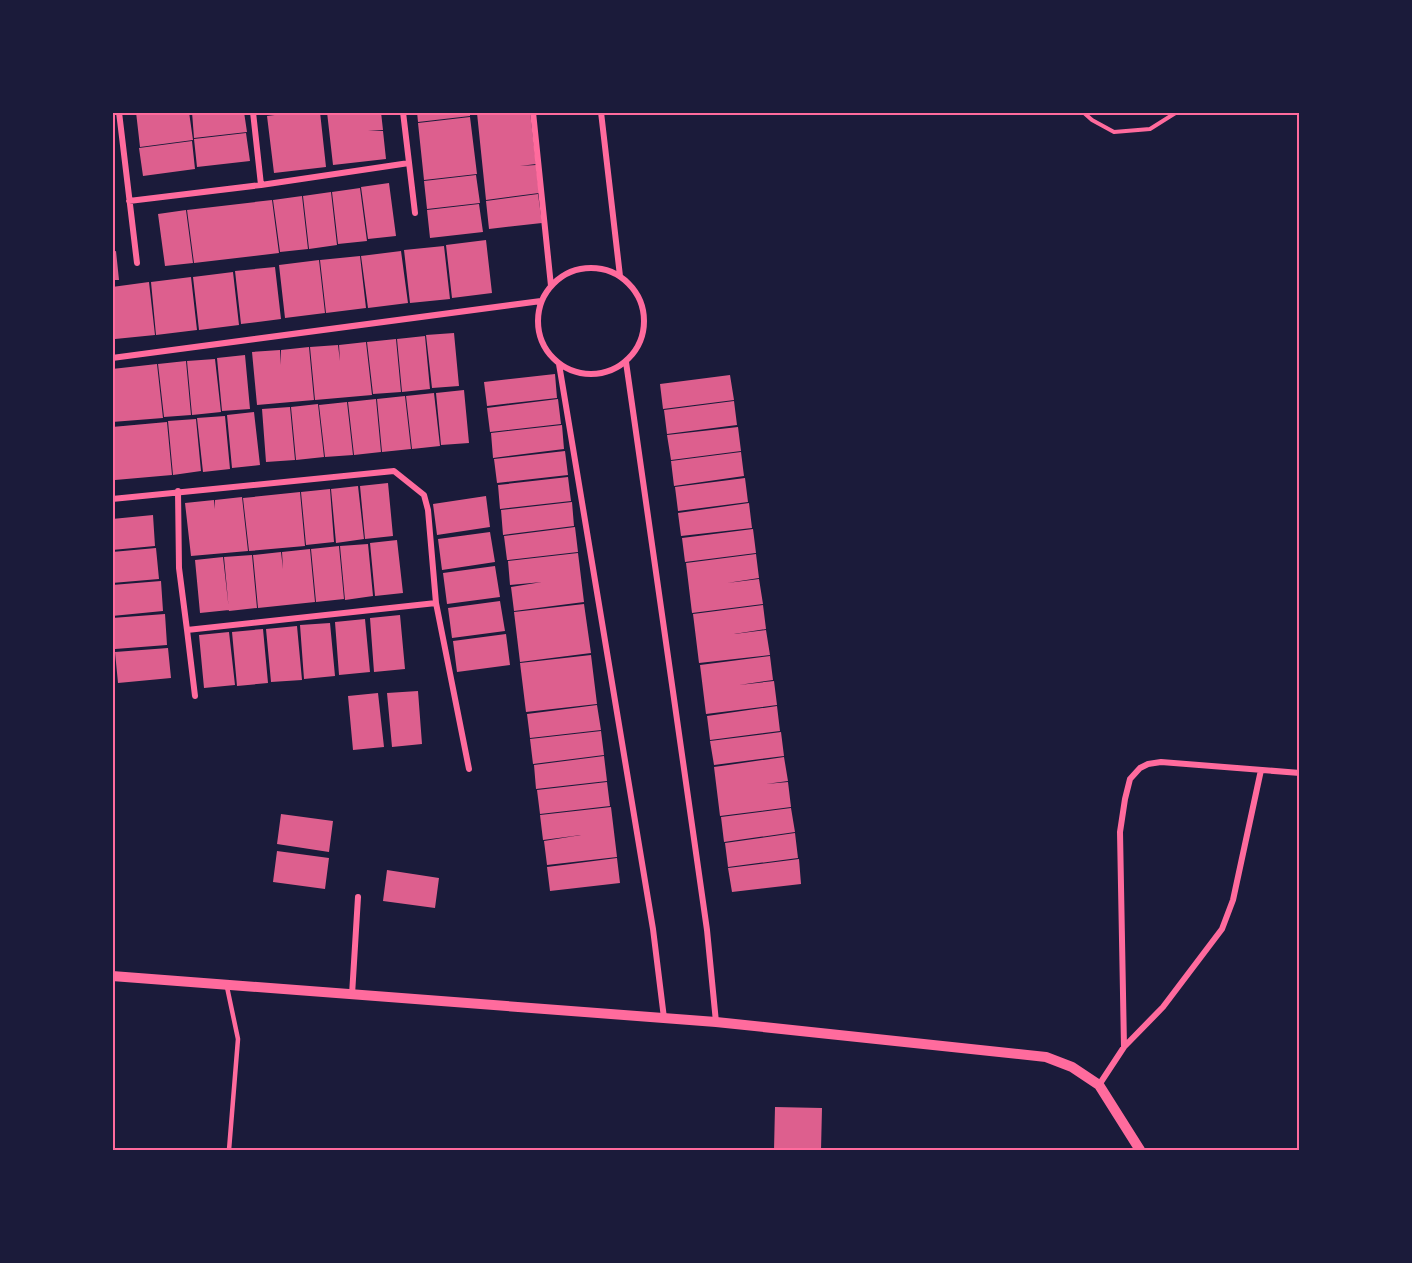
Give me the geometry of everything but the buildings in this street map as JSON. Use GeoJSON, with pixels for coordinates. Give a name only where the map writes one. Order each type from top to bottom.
{"type":"FeatureCollection","features":[{"type":"Feature","properties":{"kind":"street"},"geometry":{"type":"LineString","coordinates":[[118,112],[137,262]]}},
{"type":"Feature","properties":{"kind":"street"},"geometry":{"type":"LineString","coordinates":[[253,112],[261,185]]}},
{"type":"Feature","properties":{"kind":"street"},"geometry":{"type":"LineString","coordinates":[[403,112],[415,213]]}},
{"type":"Feature","properties":{"kind":"street"},"geometry":{"type":"LineString","coordinates":[[533,112],[551,286]]}},
{"type":"Feature","properties":{"kind":"street"},"geometry":{"type":"LineString","coordinates":[[601,112],[620,276]]}},
{"type":"Feature","properties":{"kind":"street"},"geometry":{"type":"LineString","coordinates":[[129,201],[261,185],[409,163]]}},
{"type":"Feature","properties":{"kind":"street"},"geometry":{"type":"LineString","coordinates":[[597,268],[620,276],[631,285],[639,297],[644,324],[638,345],[626,362],[610,371],[592,375],[574,372],[559,364],[547,351],[540,336],[538,318],[541,301],[551,286],[571,271],[597,268]]}},
{"type":"Feature","properties":{"kind":"street"},"geometry":{"type":"LineString","coordinates":[[112,358],[541,301]]}},
{"type":"Feature","properties":{"kind":"street"},"geometry":{"type":"LineString","coordinates":[[626,362],[707,930],[716,1022]]}},
{"type":"Feature","properties":{"kind":"street"},"geometry":{"type":"LineString","coordinates":[[559,364],[652,929],[664,1018]]}},
{"type":"Feature","properties":{"kind":"street"},"geometry":{"type":"LineString","coordinates":[[112,499],[394,471],[424,495],[428,510],[436,603],[468,769]]}},
{"type":"Feature","properties":{"kind":"street"},"geometry":{"type":"LineString","coordinates":[[178,491],[180,577],[195,696]]}},
{"type":"Feature","properties":{"kind":"street"},"geometry":{"type":"LineString","coordinates":[[187,630],[436,603]]}},
{"type":"Feature","properties":{"kind":"street"},"geometry":{"type":"LineString","coordinates":[[1124,1047],[1120,832],[1130,779],[1140,768],[1161,762],[1299,773]]}},
{"type":"Feature","properties":{"kind":"street"},"geometry":{"type":"LineString","coordinates":[[1099,1085],[1124,1047],[1163,1007],[1222,929],[1233,900],[1261,770]]}},
{"type":"Feature","properties":{"kind":"street"},"geometry":{"type":"LineString","coordinates":[[352,994],[358,897]]}},
{"type":"Feature","properties":{"kind":"street"},"geometry":{"type":"LineString","coordinates":[[112,976],[716,1022],[1046,1057],[1072,1067],[1099,1085],[1140,1150]]}},
{"type":"Feature","properties":{"kind":"lane"},"geometry":{"type":"LineString","coordinates":[[227,985],[238,1040],[229,1150]]}},
{"type":"Feature","properties":{"kind":"path"},"geometry":{"type":"LineString","coordinates":[[1083,112],[1092,120],[1114,132],[1150,129],[1177,112]]}}]}
